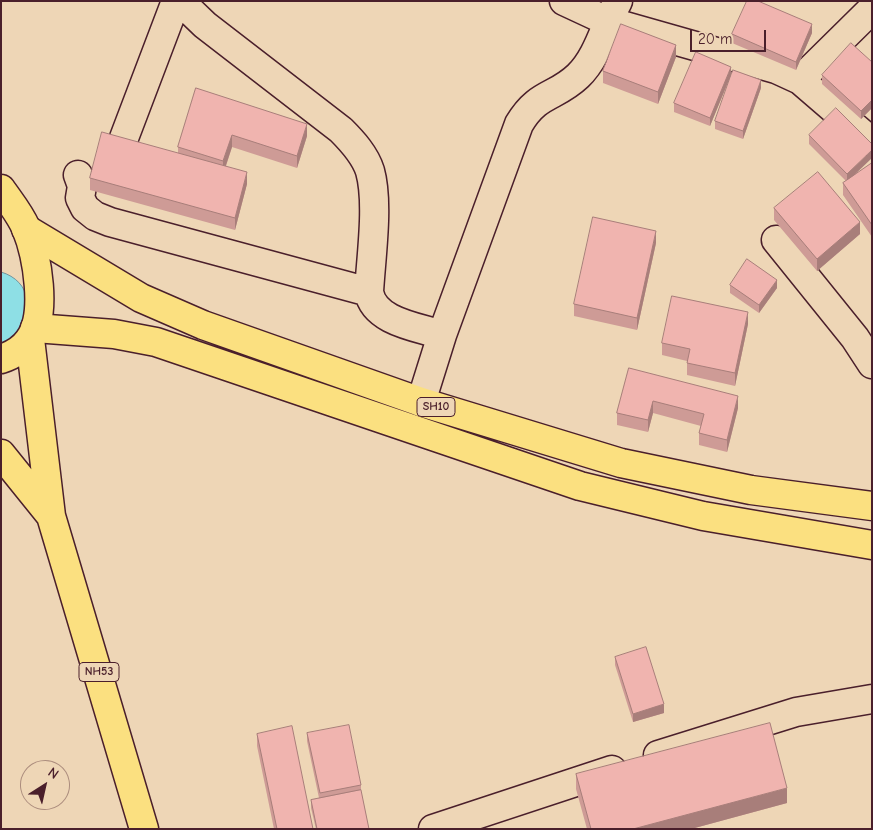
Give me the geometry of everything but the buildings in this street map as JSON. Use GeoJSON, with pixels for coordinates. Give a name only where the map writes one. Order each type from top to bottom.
{"type":"FeatureCollection","features":[{"type":"Feature","properties":{"kind":"main road","name":"NH53"},"geometry":{"type":"LineString","coordinates":[[1,190],[16,210],[26,229],[36,261],[39,284],[38,320],[33,333],[51,516],[144,829]]}},
{"type":"Feature","properties":{"kind":"main road","name":"SH10"},"geometry":{"type":"LineString","coordinates":[[26,229],[104,277],[159,306],[203,325],[421,402],[621,463],[751,490],[872,506]]}},
{"type":"Feature","properties":{"kind":"main road","name":"SH10"},"geometry":{"type":"LineString","coordinates":[[33,333],[114,334],[156,342],[580,486],[703,516],[872,545]]}},
{"type":"Feature","properties":{"kind":"main road"},"geometry":{"type":"LineString","coordinates":[[1,359],[17,353],[33,333]]}},
{"type":"Feature","properties":{"kind":"main road","name":"NH53"},"geometry":{"type":"LineString","coordinates":[[1,454],[51,516]]}},
{"type":"Feature","properties":{"kind":"street"},"geometry":{"type":"LineString","coordinates":[[124,138],[176,1]]}},
{"type":"Feature","properties":{"kind":"street"},"geometry":{"type":"LineString","coordinates":[[180,1],[206,25],[341,130],[358,147],[370,170],[374,194],[369,292],[371,302],[378,310],[390,317],[442,335]]}},
{"type":"Feature","properties":{"kind":"street"},"geometry":{"type":"LineString","coordinates":[[564,1],[613,11],[776,69],[800,80],[872,142]]}},
{"type":"Feature","properties":{"kind":"street"},"geometry":{"type":"LineString","coordinates":[[800,80],[872,9]]}},
{"type":"Feature","properties":{"kind":"street"},"geometry":{"type":"LineString","coordinates":[[421,402],[442,335],[519,124],[528,109],[541,98],[566,86],[580,75],[590,61],[613,11]]}},
{"type":"Feature","properties":{"kind":"street"},"geometry":{"type":"LineString","coordinates":[[78,175],[82,186],[80,198],[85,208],[95,216],[110,222],[369,292]]}},
{"type":"Feature","properties":{"kind":"street"},"geometry":{"type":"LineString","coordinates":[[776,240],[863,332],[872,364]]}},
{"type":"Feature","properties":{"kind":"street"},"geometry":{"type":"LineString","coordinates":[[433,829],[741,728],[796,712],[872,699]]}},
{"type":"Feature","properties":{"kind":"water"},"geometry":{"type":"Polygon","coordinates":[[[1,272],[11,276],[19,283],[24,290],[28,308],[23,327],[18,336],[1,346],[1,272]]]}}]}
